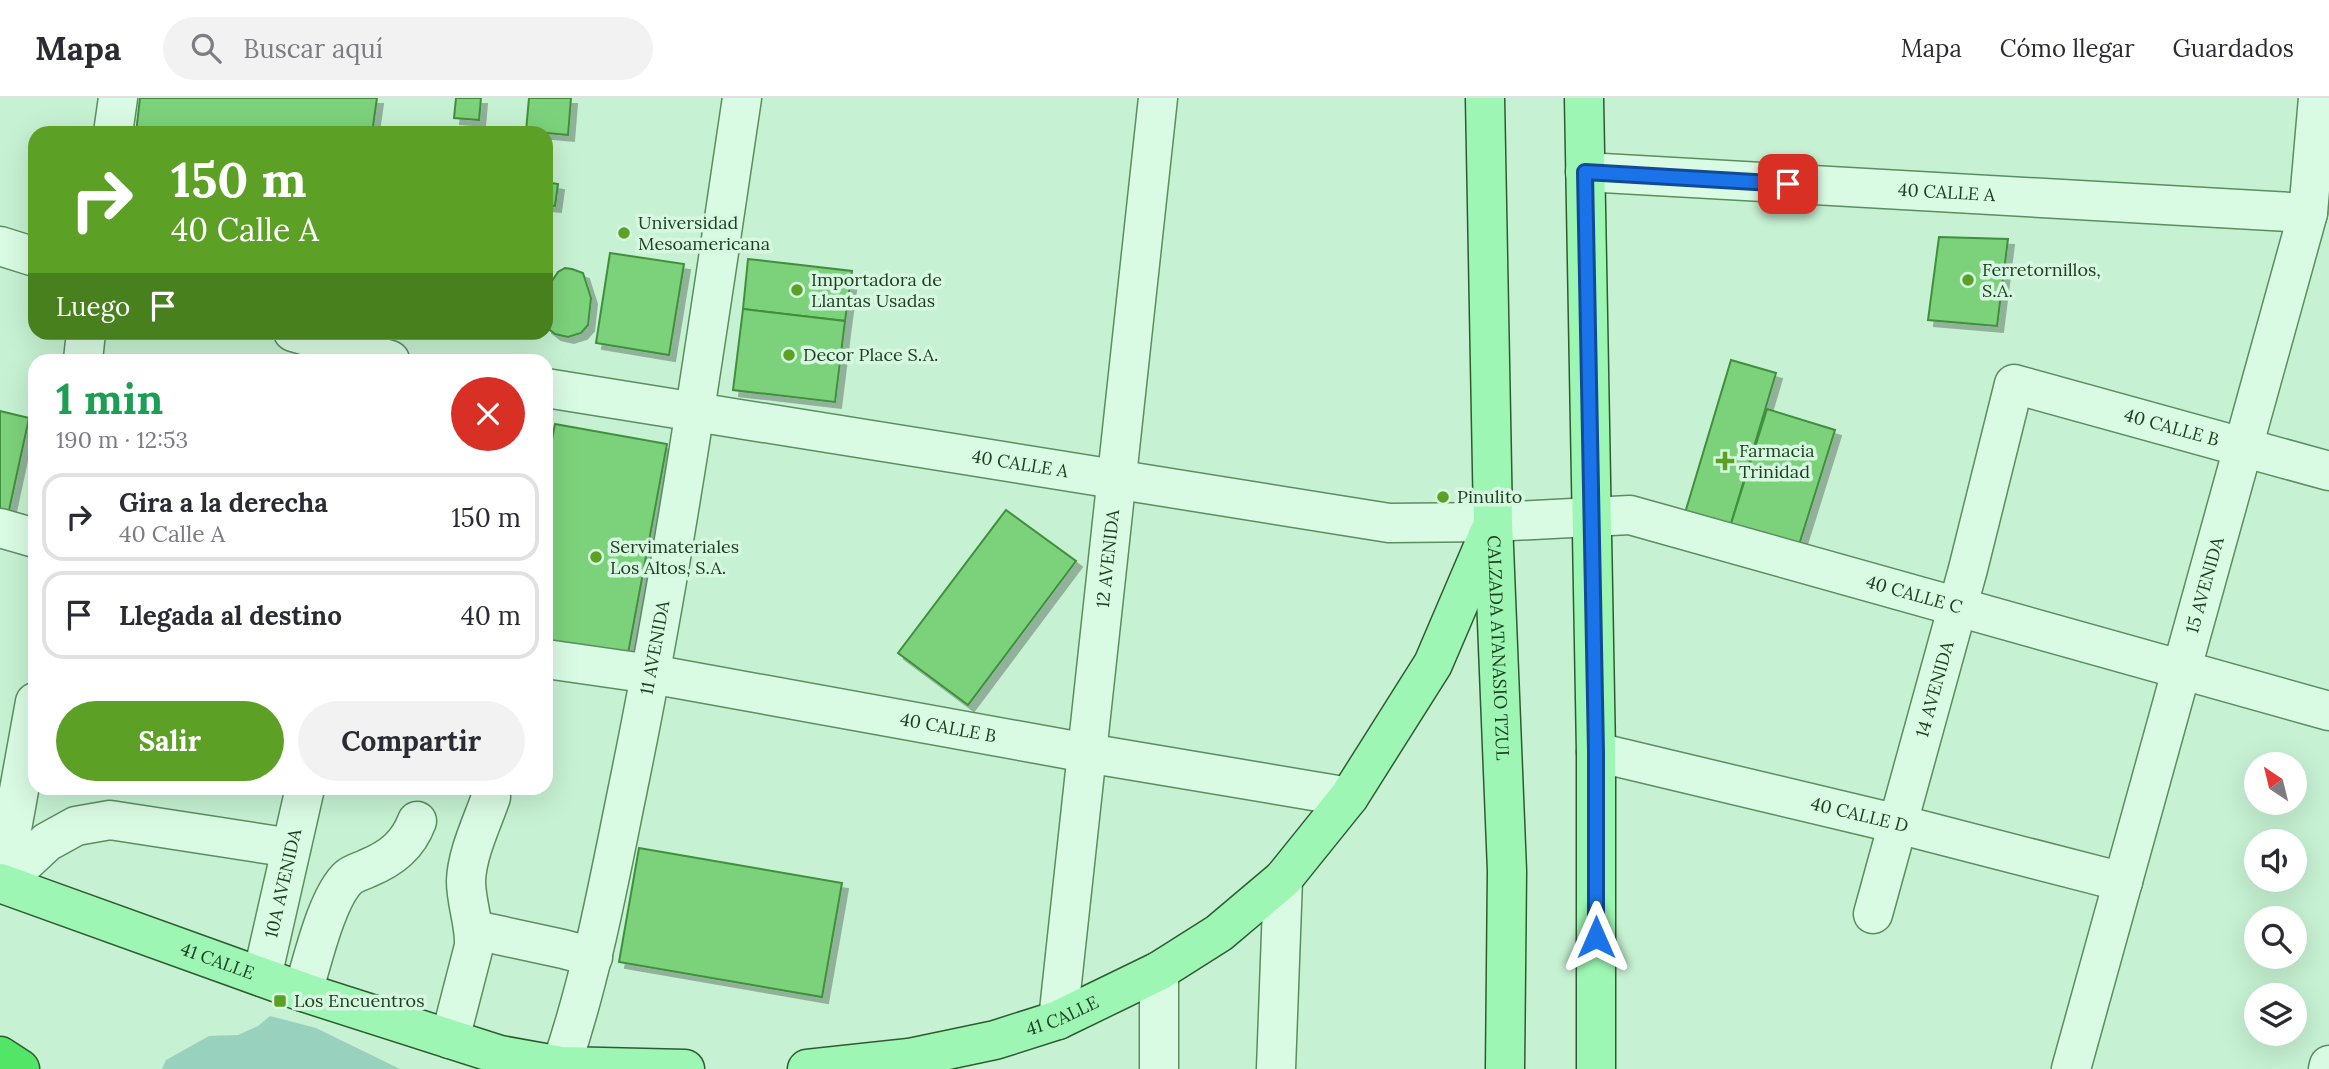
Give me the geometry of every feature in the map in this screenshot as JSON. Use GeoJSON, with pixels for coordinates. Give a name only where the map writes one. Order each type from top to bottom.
{"type":"FeatureCollection","features":[{"type":"Feature","properties":{"kind":"highway"},"geometry":{"type":"LineString","coordinates":[[0,1056],[20,1069]]}},
{"type":"Feature","properties":{"kind":"main road","name":"CALZADA ATANASIO TZUL"},"geometry":{"type":"LineString","coordinates":[[1485,98],[1493,522],[1507,871],[1505,1069]]}},
{"type":"Feature","properties":{"kind":"main road"},"geometry":{"type":"LineString","coordinates":[[1584,98],[1596,752],[1596,1069]]}},
{"type":"Feature","properties":{"kind":"main road","name":"41 CALLE"},"geometry":{"type":"LineString","coordinates":[[807,1069],[909,1058],[995,1040],[1058,1020],[1159,971],[1219,933],[1283,879],[1349,797],[1433,664],[1493,522]]}},
{"type":"Feature","properties":{"kind":"main road","name":"41 CALLE"},"geometry":{"type":"LineString","coordinates":[[1,884],[303,992],[500,1055],[561,1068],[685,1069]]}},
{"type":"Feature","properties":{"kind":"street"},"geometry":{"type":"LineString","coordinates":[[114,126],[118,98]]}},
{"type":"Feature","properties":{"kind":"street","name":"11 AVENIDA"},"geometry":{"type":"LineString","coordinates":[[561,1068],[593,957],[651,674],[695,413],[742,98]]}},
{"type":"Feature","properties":{"kind":"street","name":"12 AVENIDA"},"geometry":{"type":"LineString","coordinates":[[1058,1020],[1158,98]]}},
{"type":"Feature","properties":{"kind":"street","name":"15 AVENIDA"},"geometry":{"type":"LineString","coordinates":[[2071,1069],[2308,213],[2318,98]]}},
{"type":"Feature","properties":{"kind":"street","name":"40 CALLE A"},"geometry":{"type":"LineString","coordinates":[[1585,172],[2308,213]]}},
{"type":"Feature","properties":{"kind":"street"},"geometry":{"type":"LineString","coordinates":[[0,246],[28,255]]}},
{"type":"Feature","properties":{"kind":"street"},"geometry":{"type":"LineString","coordinates":[[321,340],[369,354]]}},
{"type":"Feature","properties":{"kind":"street","name":"40 CALLE B"},"geometry":{"type":"LineString","coordinates":[[2014,384],[2329,471]]}},
{"type":"Feature","properties":{"kind":"street","name":"14 AVENIDA"},"geometry":{"type":"LineString","coordinates":[[1873,914],[1957,607],[2014,384]]}},
{"type":"Feature","properties":{"kind":"street","name":"40 CALLE A"},"geometry":{"type":"LineString","coordinates":[[553,388],[1389,523],[1493,522]]}},
{"type":"Feature","properties":{"kind":"street","name":"40 CALLE C"},"geometry":{"type":"LineString","coordinates":[[1493,522],[1630,515],[2329,711]]}},
{"type":"Feature","properties":{"kind":"street"},"geometry":{"type":"LineString","coordinates":[[0,528],[28,536]]}},
{"type":"Feature","properties":{"kind":"street","name":"40 CALLE B"},"geometry":{"type":"LineString","coordinates":[[553,660],[651,674],[1087,753],[1349,797]]}},
{"type":"Feature","properties":{"kind":"street"},"geometry":{"type":"LineString","coordinates":[[1,884],[28,739]]}},
{"type":"Feature","properties":{"kind":"street","name":"40 CALLE D"},"geometry":{"type":"LineString","coordinates":[[1596,752],[1898,824],[2123,882]]}},
{"type":"Feature","properties":{"kind":"street","name":"10A AVENIDA"},"geometry":{"type":"LineString","coordinates":[[262,977],[303,795]]}},
{"type":"Feature","properties":{"kind":"street"},"geometry":{"type":"LineString","coordinates":[[450,1040],[474,946],[475,930],[466,879],[491,797]]}},
{"type":"Feature","properties":{"kind":"street"},"geometry":{"type":"LineString","coordinates":[[1,884],[47,842],[76,826],[110,820],[291,848]]}},
{"type":"Feature","properties":{"kind":"street"},"geometry":{"type":"LineString","coordinates":[[303,992],[338,891],[349,876],[372,867],[404,845],[416,821]]}},
{"type":"Feature","properties":{"kind":"street"},"geometry":{"type":"LineString","coordinates":[[1276,1069],[1283,879]]}},
{"type":"Feature","properties":{"kind":"street"},"geometry":{"type":"LineString","coordinates":[[475,930],[593,957]]}},
{"type":"Feature","properties":{"kind":"street"},"geometry":{"type":"LineString","coordinates":[[1159,971],[1159,1069]]}},
{"type":"Feature","properties":{"kind":"shaded area"},"geometry":{"type":"Polygon","coordinates":[[[270,1016],[316,1028],[400,1069],[162,1069],[166,1060],[209,1036],[238,1035],[258,1026],[270,1016]]]}},
{"type":"Feature","properties":{"kind":"building"},"geometry":{"type":"Polygon","coordinates":[[[140,98],[377,98],[373,126],[137,126],[140,98]]]}},
{"type":"Feature","properties":{"kind":"building"},"geometry":{"type":"Polygon","coordinates":[[[456,98],[481,98],[479,120],[454,118],[456,98]]]}},
{"type":"Feature","properties":{"kind":"building"},"geometry":{"type":"Polygon","coordinates":[[[529,98],[571,98],[568,135],[553,134],[553,126],[526,126],[529,98]]]}},
{"type":"Feature","properties":{"kind":"building"},"geometry":{"type":"Polygon","coordinates":[[[553,183],[558,184],[553,206],[553,183]]]}},
{"type":"Feature","properties":{"kind":"building","name":"Ferretornillos, S.A."},"geometry":{"type":"Polygon","coordinates":[[[1939,237],[2008,239],[1997,326],[1928,320],[1939,237]]]}},
{"type":"Feature","properties":{"kind":"building"},"geometry":{"type":"Polygon","coordinates":[[[610,253],[684,264],[669,355],[596,343],[610,253]]]}},
{"type":"Feature","properties":{"kind":"building","name":"Importadora de Llantas Usadas"},"geometry":{"type":"Polygon","coordinates":[[[748,259],[852,271],[845,321],[743,309],[748,259]]]}},
{"type":"Feature","properties":{"kind":"building"},"geometry":{"type":"Polygon","coordinates":[[[565,268],[583,273],[591,298],[588,325],[581,333],[568,337],[553,332],[553,280],[565,268]]]}},
{"type":"Feature","properties":{"kind":"building","name":"Decor Place S.A."},"geometry":{"type":"Polygon","coordinates":[[[743,309],[845,321],[835,402],[733,390],[743,309]]]}},
{"type":"Feature","properties":{"kind":"building","name":"Farmacia Trinidad"},"geometry":{"type":"Polygon","coordinates":[[[1731,360],[1776,373],[1730,527],[1685,513],[1731,360]]]}},
{"type":"Feature","properties":{"kind":"building"},"geometry":{"type":"Polygon","coordinates":[[[1767,409],[1835,430],[1798,548],[1730,527],[1767,409]]]}},
{"type":"Feature","properties":{"kind":"building"},"geometry":{"type":"Polygon","coordinates":[[[0,411],[28,418],[28,423],[8,515],[0,514],[0,411]]]}},
{"type":"Feature","properties":{"kind":"building","name":"Servimateriales Los Altos, S.A."},"geometry":{"type":"Polygon","coordinates":[[[555,424],[667,444],[627,659],[553,645],[555,424]]]}},
{"type":"Feature","properties":{"kind":"building"},"geometry":{"type":"Polygon","coordinates":[[[1006,510],[1076,561],[968,705],[898,653],[1006,510]]]}},
{"type":"Feature","properties":{"kind":"building"},"geometry":{"type":"Polygon","coordinates":[[[639,848],[842,883],[822,997],[619,962],[639,848]]]}},
{"type":"Feature","properties":{"kind":"place","name":"Universidad Mesoamericana"},"geometry":{"type":"Point","coordinates":[624,233]}},
{"type":"Feature","properties":{"kind":"place","name":"Ferretornillos, S.A."},"geometry":{"type":"Point","coordinates":[1968,280]}},
{"type":"Feature","properties":{"kind":"place","name":"Importadora de Llantas Usadas"},"geometry":{"type":"Point","coordinates":[797,290]}},
{"type":"Feature","properties":{"kind":"place","name":"Decor Place S.A."},"geometry":{"type":"Point","coordinates":[789,355]}},
{"type":"Feature","properties":{"kind":"place","name":"Farmacia Trinidad"},"geometry":{"type":"Point","coordinates":[1725,461]}},
{"type":"Feature","properties":{"kind":"place","name":"Pinulito"},"geometry":{"type":"Point","coordinates":[1443,497]}},
{"type":"Feature","properties":{"kind":"place","name":"Servimateriales Los Altos, S.A."},"geometry":{"type":"Point","coordinates":[596,557]}},
{"type":"Feature","properties":{"kind":"place","name":"Los Encuentros"},"geometry":{"type":"Point","coordinates":[280,1001]}},
{"type":"Feature","properties":{"kind":"route"},"geometry":{"type":"LineString","coordinates":[[1596,937],[1596,752],[1585,172],[1788,184]]}}]}
